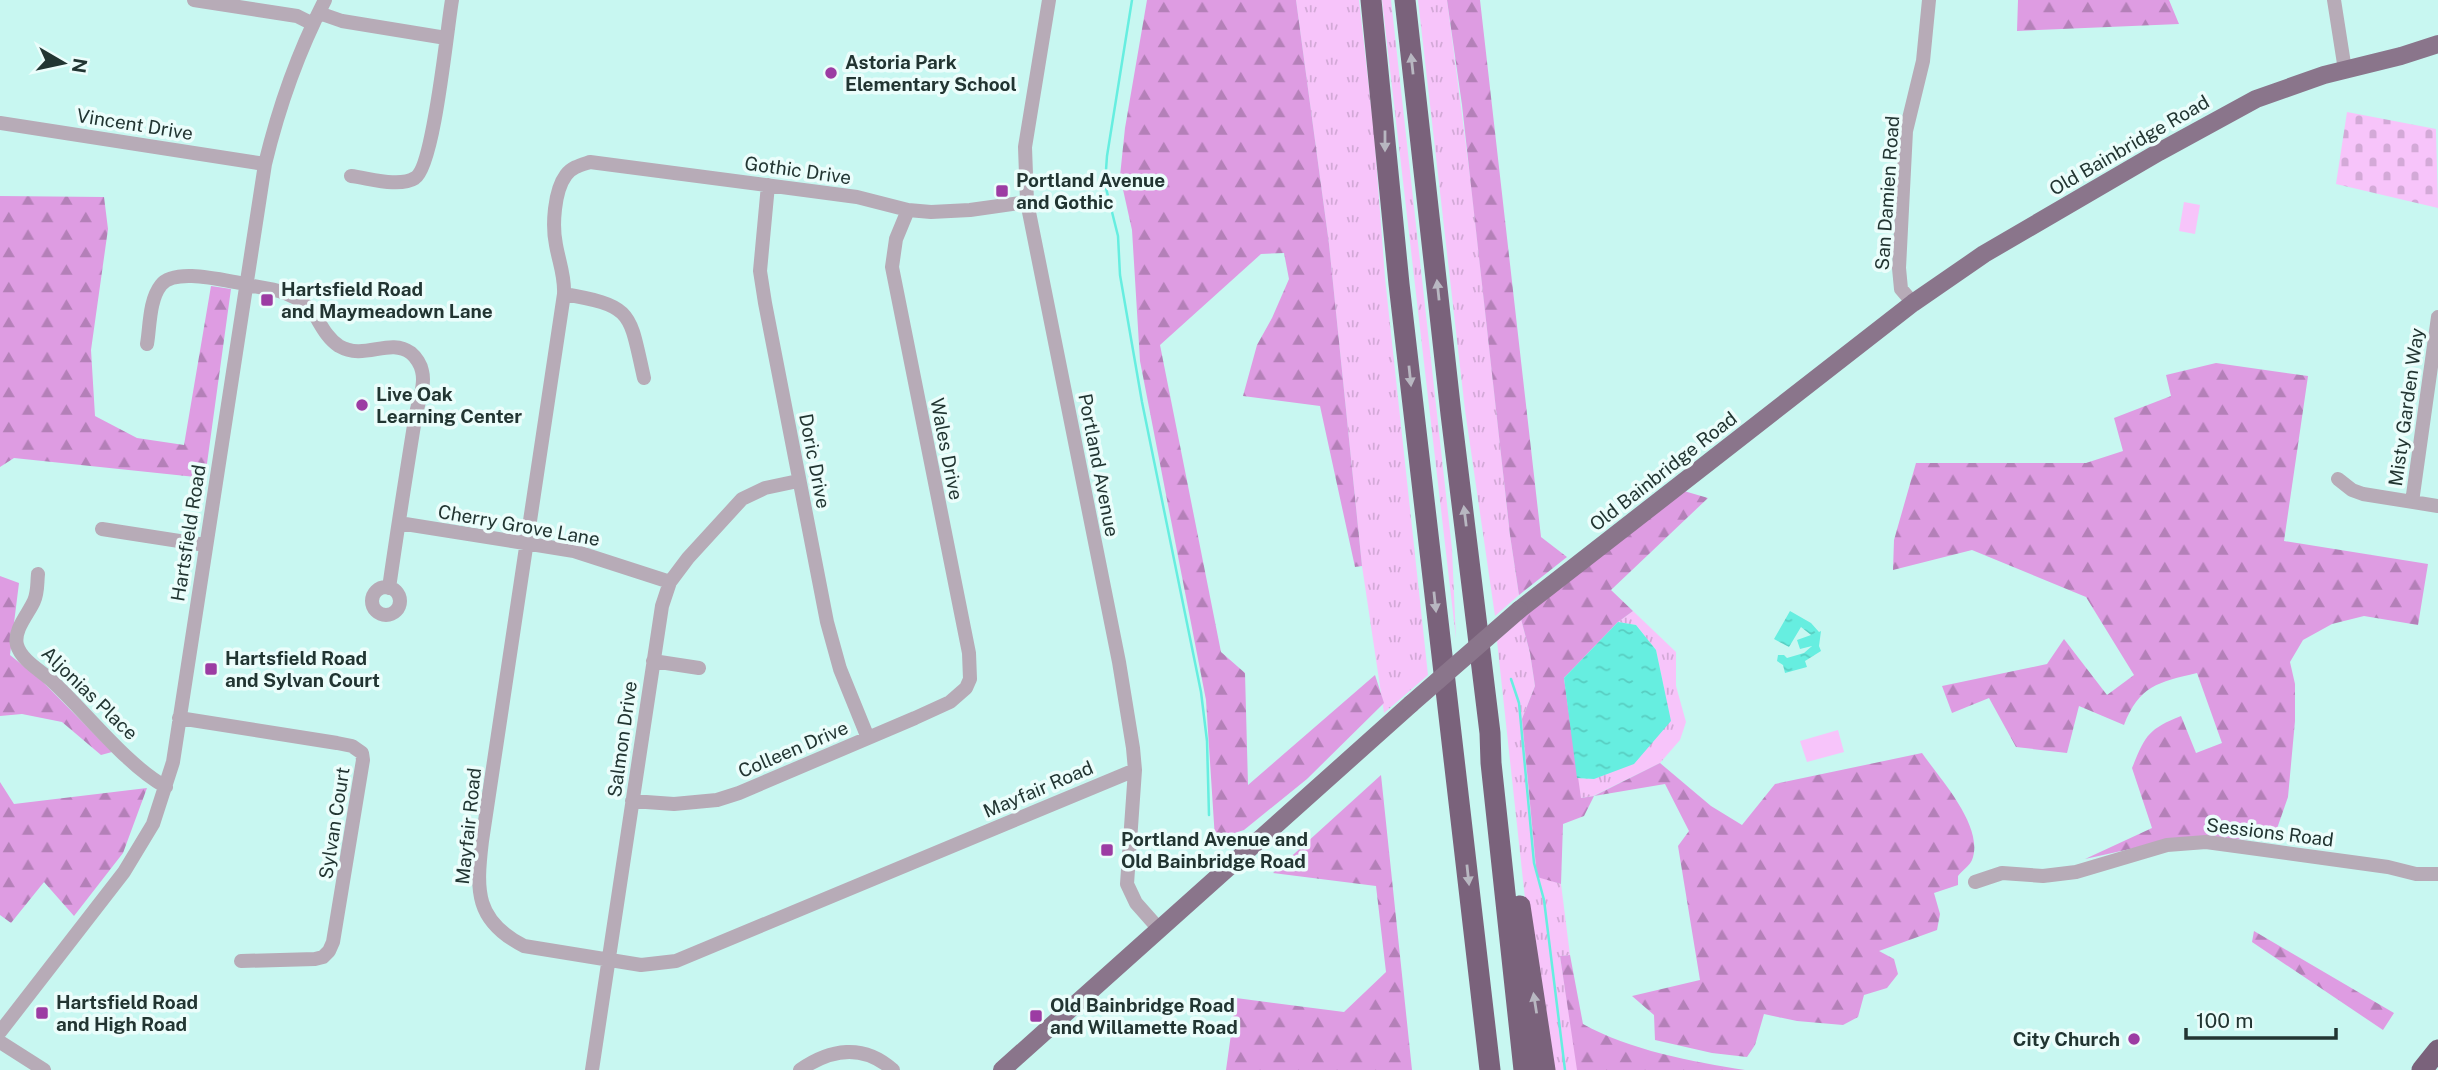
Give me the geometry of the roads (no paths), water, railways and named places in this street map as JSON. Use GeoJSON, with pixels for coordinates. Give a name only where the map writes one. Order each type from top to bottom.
{"type":"FeatureCollection","features":[{"type":"Feature","properties":{"kind":"highway"},"geometry":{"type":"LineString","coordinates":[[1371,0],[1399,284],[1490,1070]]}},
{"type":"Feature","properties":{"kind":"highway"},"geometry":{"type":"LineString","coordinates":[[1405,0],[1490,733],[1490,763],[1524,1070]]}},
{"type":"Feature","properties":{"kind":"highway"},"geometry":{"type":"LineString","coordinates":[[1490,733],[1502,762],[1545,1070]]}},
{"type":"Feature","properties":{"kind":"highway"},"geometry":{"type":"LineString","coordinates":[[1475,1070],[1474,1041],[1480,983]]}},
{"type":"Feature","properties":{"kind":"highway"},"geometry":{"type":"LineString","coordinates":[[2422,1070],[2438,1050]]}},
{"type":"Feature","properties":{"kind":"main road","name":"Old Bainbridge Road"},"geometry":{"type":"LineString","coordinates":[[1002,1070],[1519,610],[1686,477],[1913,303],[1995,247],[2231,111],[2283,88],[2438,44]]}},
{"type":"Feature","properties":{"kind":"street"},"geometry":{"type":"LineString","coordinates":[[194,0],[296,16],[319,12],[342,21],[446,38]]}},
{"type":"Feature","properties":{"kind":"street"},"geometry":{"type":"LineString","coordinates":[[351,176],[401,182],[414,179],[420,174],[426,163],[433,132],[452,0]]}},
{"type":"Feature","properties":{"kind":"street","name":"Portland Avenue"},"geometry":{"type":"LineString","coordinates":[[1049,0],[1025,147],[1027,202],[1119,662],[1135,770],[1127,884],[1136,903],[1159,929]]}},
{"type":"Feature","properties":{"kind":"street","name":"San Damien Road"},"geometry":{"type":"LineString","coordinates":[[1913,303],[1902,289],[1899,268],[1900,241],[1906,131],[1923,61],[1929,0]]}},
{"type":"Feature","properties":{"kind":"street"},"geometry":{"type":"LineString","coordinates":[[2334,0],[2345,70]]}},
{"type":"Feature","properties":{"kind":"street","name":"Hartsfield Road"},"geometry":{"type":"LineString","coordinates":[[0,1032],[124,872],[153,824],[166,787],[265,164],[283,97],[319,12]]}},
{"type":"Feature","properties":{"kind":"street","name":"Vincent Drive"},"geometry":{"type":"LineString","coordinates":[[0,123],[265,164]]}},
{"type":"Feature","properties":{"kind":"street","name":"Gothic Drive"},"geometry":{"type":"LineString","coordinates":[[566,174],[573,168],[590,162],[857,197],[908,210],[931,212],[1027,202]]}},
{"type":"Feature","properties":{"kind":"street","name":"Mayfair Road"},"geometry":{"type":"LineString","coordinates":[[566,174],[559,189],[554,230],[565,281],[564,294],[478,874],[478,891],[490,920],[509,938],[536,949],[641,965],[691,956],[1135,770]]}},
{"type":"Feature","properties":{"kind":"street","name":"Doric Drive"},"geometry":{"type":"LineString","coordinates":[[768,185],[760,271],[827,622],[840,669],[868,738]]}},
{"type":"Feature","properties":{"kind":"street","name":"Wales Drive"},"geometry":{"type":"LineString","coordinates":[[908,210],[892,253],[892,267],[969,653],[970,679],[961,695]]}},
{"type":"Feature","properties":{"kind":"street"},"geometry":{"type":"LineString","coordinates":[[147,344],[156,293],[165,281],[184,275],[275,289],[294,296],[313,312],[334,343],[365,352],[389,347],[399,348],[417,360],[422,371],[422,383],[389,588]]}},
{"type":"Feature","properties":{"kind":"street"},"geometry":{"type":"LineString","coordinates":[[564,294],[599,300],[620,310],[629,319],[644,378]]}},
{"type":"Feature","properties":{"kind":"street","name":"Misty Garden Way"},"geometry":{"type":"LineString","coordinates":[[2412,502],[2438,317]]}},
{"type":"Feature","properties":{"kind":"street"},"geometry":{"type":"LineString","coordinates":[[2338,479],[2352,490],[2363,494],[2438,506]]}},
{"type":"Feature","properties":{"kind":"street","name":"Salmon Drive"},"geometry":{"type":"LineString","coordinates":[[592,1070],[653,661],[662,606],[670,582],[688,558],[742,499],[765,488],[798,481]]}},
{"type":"Feature","properties":{"kind":"street","name":"Cherry Grove Lane"},"geometry":{"type":"LineString","coordinates":[[399,523],[574,551],[670,582]]}},
{"type":"Feature","properties":{"kind":"street"},"geometry":{"type":"LineString","coordinates":[[102,529],[205,545]]}},
{"type":"Feature","properties":{"kind":"street","name":"Aljonias Place"},"geometry":{"type":"LineString","coordinates":[[38,574],[35,599],[17,638],[18,649],[151,779],[166,787]]}},
{"type":"Feature","properties":{"kind":"street"},"geometry":{"type":"LineString","coordinates":[[653,661],[699,668]]}},
{"type":"Feature","properties":{"kind":"street","name":"Colleen Drive"},"geometry":{"type":"LineString","coordinates":[[632,801],[674,804],[717,800],[739,793],[961,695]]}},
{"type":"Feature","properties":{"kind":"street","name":"Sylvan Court"},"geometry":{"type":"LineString","coordinates":[[179,718],[338,743],[352,746],[362,753],[338,920],[329,951],[323,957],[314,959],[241,961]]}},
{"type":"Feature","properties":{"kind":"street","name":"Sessions Road"},"geometry":{"type":"LineString","coordinates":[[1975,882],[2002,873],[2043,876],[2076,872],[2167,845],[2206,842],[2388,867],[2416,874],[2438,874]]}},
{"type":"Feature","properties":{"kind":"street"},"geometry":{"type":"LineString","coordinates":[[0,1042],[44,1070]]}},
{"type":"Feature","properties":{"kind":"street"},"geometry":{"type":"LineString","coordinates":[[800,1070],[825,1055],[848,1052],[874,1057],[893,1070]]}},
{"type":"Feature","properties":{"kind":"water"},"geometry":{"type":"Polygon","coordinates":[[[1790,611],[1821,631],[1821,651],[1805,661],[1807,667],[1785,673],[1783,665],[1777,661],[1778,655],[1787,658],[1804,653],[1812,646],[1800,649],[1797,640],[1811,635],[1801,627],[1789,647],[1774,639],[1790,611]]]}},
{"type":"Feature","properties":{"kind":"water"},"geometry":{"type":"Polygon","coordinates":[[[1618,622],[1636,625],[1656,650],[1671,721],[1634,764],[1594,779],[1577,778],[1564,678],[1618,622]]]}},
{"type":"Feature","properties":{"kind":"waterway"},"geometry":{"type":"LineString","coordinates":[[1132,0],[1105,184],[1118,236],[1120,275],[1142,402],[1201,692],[1207,741],[1209,815]]}},
{"type":"Feature","properties":{"kind":"waterway"},"geometry":{"type":"LineString","coordinates":[[1511,679],[1519,703],[1534,863],[1544,900],[1565,1070]]}},
{"type":"Feature","properties":{"kind":"place","name":"Astoria Park Elementary School"},"geometry":{"type":"Point","coordinates":[831,73]}},
{"type":"Feature","properties":{"kind":"place","name":"Portland Avenue and Gothic"},"geometry":{"type":"Point","coordinates":[1002,191]}},
{"type":"Feature","properties":{"kind":"place","name":"Hartsfield Road and Maymeadown Lane"},"geometry":{"type":"Point","coordinates":[267,300]}},
{"type":"Feature","properties":{"kind":"place","name":"Live Oak Learning Center"},"geometry":{"type":"Point","coordinates":[362,405]}},
{"type":"Feature","properties":{"kind":"place","name":"Hartsfield Road and Sylvan Court"},"geometry":{"type":"Point","coordinates":[211,669]}},
{"type":"Feature","properties":{"kind":"place","name":"Portland Avenue and Old Bainbridge Road"},"geometry":{"type":"Point","coordinates":[1107,850]}},
{"type":"Feature","properties":{"kind":"place","name":"Hartsfield Road and High Road"},"geometry":{"type":"Point","coordinates":[42,1013]}},
{"type":"Feature","properties":{"kind":"place","name":"Old Bainbridge Road and Willamette Road"},"geometry":{"type":"Point","coordinates":[1036,1016]}},
{"type":"Feature","properties":{"kind":"place","name":"City Church"},"geometry":{"type":"Point","coordinates":[2134,1039]}}]}
